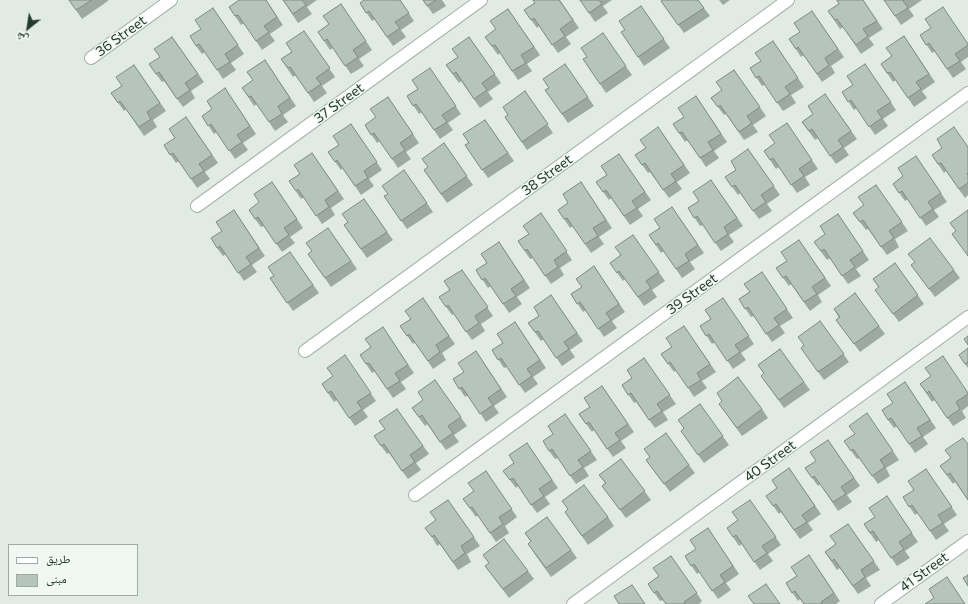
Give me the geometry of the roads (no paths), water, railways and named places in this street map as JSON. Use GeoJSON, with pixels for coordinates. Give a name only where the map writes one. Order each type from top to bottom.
{"type":"FeatureCollection","features":[{"type":"Feature","properties":{"kind":"street","name":"36 Street"},"geometry":{"type":"LineString","coordinates":[[91,58],[171,0]]}},
{"type":"Feature","properties":{"kind":"street","name":"37 Street"},"geometry":{"type":"LineString","coordinates":[[197,206],[481,0]]}},
{"type":"Feature","properties":{"kind":"street","name":"38 Street"},"geometry":{"type":"LineString","coordinates":[[305,351],[788,0]]}},
{"type":"Feature","properties":{"kind":"street","name":"39 Street"},"geometry":{"type":"LineString","coordinates":[[415,495],[968,93]]}},
{"type":"Feature","properties":{"kind":"street","name":"40 Street"},"geometry":{"type":"LineString","coordinates":[[573,604],[968,317]]}},
{"type":"Feature","properties":{"kind":"street","name":"41 Street"},"geometry":{"type":"LineString","coordinates":[[881,604],[968,541]]}}]}
